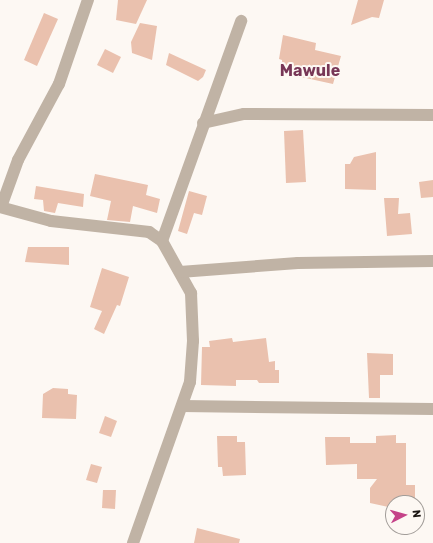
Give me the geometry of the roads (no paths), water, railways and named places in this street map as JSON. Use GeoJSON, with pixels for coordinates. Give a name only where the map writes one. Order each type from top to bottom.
{"type":"FeatureCollection","features":[{"type":"Feature","properties":{"kind":"street"},"geometry":{"type":"LineString","coordinates":[[88,0],[59,84],[18,160],[1,207],[51,221],[150,232],[162,241],[190,293],[193,341],[190,382],[133,543]]}},
{"type":"Feature","properties":{"kind":"street"},"geometry":{"type":"LineString","coordinates":[[162,241],[203,122],[241,21]]}},
{"type":"Feature","properties":{"kind":"street"},"geometry":{"type":"LineString","coordinates":[[203,122],[244,114],[433,115]]}},
{"type":"Feature","properties":{"kind":"street"},"geometry":{"type":"LineString","coordinates":[[180,272],[298,263],[433,261]]}},
{"type":"Feature","properties":{"kind":"street"},"geometry":{"type":"LineString","coordinates":[[182,406],[433,409]]}},
{"type":"Feature","properties":{"kind":"district","name":"Mawule"},"geometry":{"type":"Point","coordinates":[310,71]}}]}
